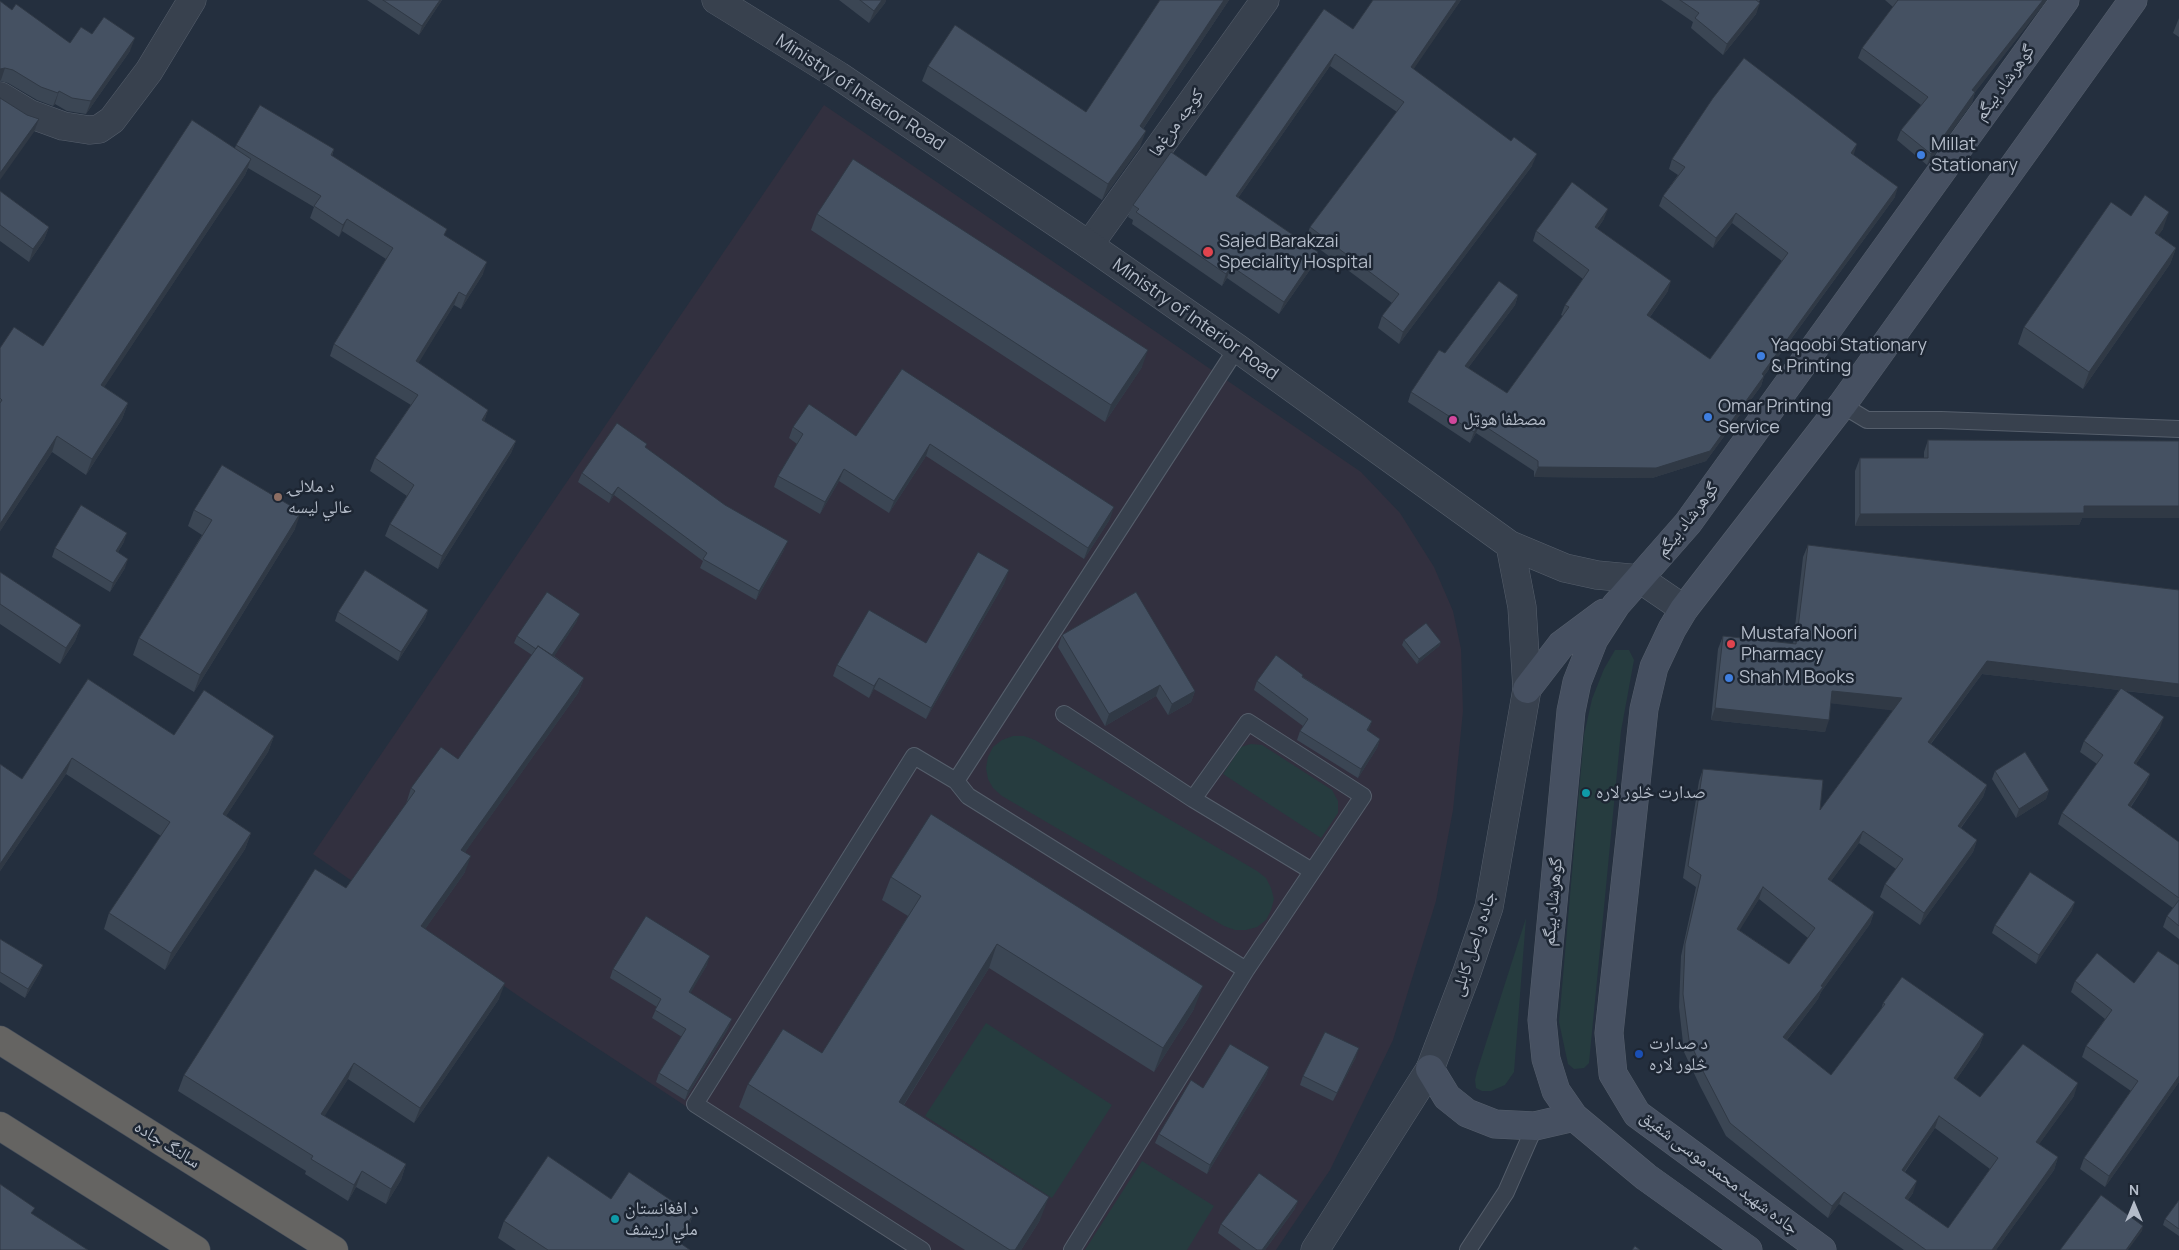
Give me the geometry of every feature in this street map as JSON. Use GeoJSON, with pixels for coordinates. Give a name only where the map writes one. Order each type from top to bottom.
{"type":"FeatureCollection","features":[{"type":"Feature","properties":{"kind":"highway","name":"سالنگ جاده"},"geometry":{"type":"LineString","coordinates":[[0,1040],[334,1250]]}},
{"type":"Feature","properties":{"kind":"highway"},"geometry":{"type":"LineString","coordinates":[[0,1126],[196,1250]]}},
{"type":"Feature","properties":{"kind":"main road","name":"گوهرشاد بیگم"},"geometry":{"type":"LineString","coordinates":[[1574,1117],[1556,1091],[1546,1058],[1542,1020],[1571,711],[1577,682],[1594,639],[1621,600],[1688,524],[2065,0]]}},
{"type":"Feature","properties":{"kind":"main road"},"geometry":{"type":"LineString","coordinates":[[1684,610],[1842,405],[2133,0]]}},
{"type":"Feature","properties":{"kind":"main road"},"geometry":{"type":"LineString","coordinates":[[1527,689],[1561,645],[1621,600]]}},
{"type":"Feature","properties":{"kind":"main road","name":"جاده شهید محمد موسی شفیق"},"geometry":{"type":"LineString","coordinates":[[1684,610],[1672,629],[1654,667],[1644,708],[1609,1033],[1613,1074],[1637,1114],[1822,1250]]}},
{"type":"Feature","properties":{"kind":"main road"},"geometry":{"type":"LineString","coordinates":[[1430,1069],[1447,1097],[1467,1113],[1494,1124],[1535,1126],[1574,1117],[1646,1177],[1748,1250]]}},
{"type":"Feature","properties":{"kind":"street"},"geometry":{"type":"LineString","coordinates":[[0,96],[30,114],[63,126],[89,130],[99,129],[112,120],[149,71],[192,0]]}},
{"type":"Feature","properties":{"kind":"street","name":"Ministry of Interior Road"},"geometry":{"type":"LineString","coordinates":[[716,0],[839,76],[1089,245],[1237,348],[1510,545],[1565,568],[1597,575],[1640,579],[1684,610]]}},
{"type":"Feature","properties":{"kind":"street","name":"کوچه مرغ‌ها"},"geometry":{"type":"LineString","coordinates":[[1089,245],[1265,0]]}},
{"type":"Feature","properties":{"kind":"street","name":"جاده واصل کابلی"},"geometry":{"type":"LineString","coordinates":[[1315,1250],[1430,1069],[1467,972],[1489,907],[1527,689],[1522,608],[1510,545]]}},
{"type":"Feature","properties":{"kind":"lane"},"geometry":{"type":"LineString","coordinates":[[956,782],[1237,348]]}},
{"type":"Feature","properties":{"kind":"lane"},"geometry":{"type":"LineString","coordinates":[[1842,405],[1867,420],[1941,420],[2179,429]]}},
{"type":"Feature","properties":{"kind":"lane"},"geometry":{"type":"LineString","coordinates":[[1064,714],[1193,799],[1312,872]]}},
{"type":"Feature","properties":{"kind":"lane"},"geometry":{"type":"LineString","coordinates":[[1072,1250],[1246,970],[1363,796],[1248,722],[1193,799]]}},
{"type":"Feature","properties":{"kind":"lane"},"geometry":{"type":"LineString","coordinates":[[922,1250],[695,1104],[914,756],[956,782],[968,796],[1246,970]]}},
{"type":"Feature","properties":{"kind":"lane"},"geometry":{"type":"LineString","coordinates":[[1468,1250],[1506,1192],[1535,1126]]}},
{"type":"Feature","properties":{"kind":"shaded area"},"geometry":{"type":"Polygon","coordinates":[[[824,105],[1361,472],[1400,513],[1434,567],[1453,611],[1461,649],[1463,711],[1453,810],[1436,901],[1393,1040],[1330,1170],[1276,1250],[905,1250],[533,1006],[313,854],[824,105]]]}},
{"type":"Feature","properties":{"kind":"green space"},"geometry":{"type":"Polygon","coordinates":[[[1615,650],[1629,650],[1634,660],[1621,731],[1589,1063],[1584,1068],[1574,1069],[1568,1064],[1559,1022],[1584,735],[1592,699],[1604,669],[1615,650]]]}},
{"type":"Feature","properties":{"kind":"green space"},"geometry":{"type":"Polygon","coordinates":[[[1013,736],[1024,736],[1035,740],[1257,871],[1266,878],[1274,899],[1266,920],[1257,927],[1246,930],[1235,930],[1224,926],[1002,796],[993,788],[988,779],[986,768],[988,757],[993,747],[1002,740],[1013,736]]]}},
{"type":"Feature","properties":{"kind":"green space"},"geometry":{"type":"Polygon","coordinates":[[[1251,744],[1262,745],[1332,790],[1338,801],[1338,813],[1321,838],[1223,774],[1241,747],[1251,744]]]}},
{"type":"Feature","properties":{"kind":"green space"},"geometry":{"type":"Polygon","coordinates":[[[1526,918],[1514,1072],[1505,1085],[1491,1091],[1482,1091],[1476,1088],[1477,1071],[1526,918]]]}},
{"type":"Feature","properties":{"kind":"green space"},"geometry":{"type":"Polygon","coordinates":[[[986,1023],[1112,1105],[1052,1198],[925,1116],[986,1023]]]}},
{"type":"Feature","properties":{"kind":"green space"},"geometry":{"type":"Polygon","coordinates":[[[1142,1161],[1214,1206],[1187,1250],[1085,1250],[1142,1161]]]}},
{"type":"Feature","properties":{"kind":"building"},"geometry":{"type":"Polygon","coordinates":[[[383,0],[440,0],[422,26],[383,0]]]}},
{"type":"Feature","properties":{"kind":"building"},"geometry":{"type":"Polygon","coordinates":[[[860,0],[882,0],[874,11],[860,0]]]}},
{"type":"Feature","properties":{"kind":"building"},"geometry":{"type":"Polygon","coordinates":[[[1160,0],[1224,0],[1140,126],[1146,131],[1108,184],[928,66],[955,25],[1086,112],[1160,0]]]}},
{"type":"Feature","properties":{"kind":"building"},"geometry":{"type":"Polygon","coordinates":[[[1373,0],[1457,0],[1411,67],[1511,141],[1514,137],[1537,154],[1403,332],[1382,316],[1399,294],[1310,227],[1404,102],[1335,54],[1236,196],[1318,252],[1284,302],[1231,266],[1226,274],[1136,212],[1139,209],[1133,205],[1171,152],[1206,176],[1324,9],[1353,29],[1373,0]]]}},
{"type":"Feature","properties":{"kind":"building"},"geometry":{"type":"Polygon","coordinates":[[[1680,0],[1756,0],[1760,3],[1727,44],[1695,18],[1699,13],[1680,0]]]}},
{"type":"Feature","properties":{"kind":"building"},"geometry":{"type":"Polygon","coordinates":[[[1898,0],[2043,0],[1972,90],[1975,92],[1931,154],[1901,130],[1928,97],[1862,48],[1898,0]]]}},
{"type":"Feature","properties":{"kind":"building"},"geometry":{"type":"Polygon","coordinates":[[[0,1],[12,10],[16,4],[70,43],[81,27],[92,34],[104,17],[135,38],[91,101],[72,98],[59,91],[58,93],[41,87],[13,70],[0,69],[0,1]]]}},
{"type":"Feature","properties":{"kind":"building"},"geometry":{"type":"Polygon","coordinates":[[[1744,58],[1857,144],[1851,153],[1898,187],[1762,374],[1764,376],[1710,451],[1656,468],[1538,467],[1538,461],[1480,423],[1474,432],[1411,392],[1439,350],[1445,353],[1499,281],[1518,295],[1465,366],[1507,393],[1569,307],[1565,305],[1589,270],[1536,231],[1572,182],[1608,209],[1595,227],[1671,281],[1647,315],[1710,359],[1788,253],[1736,213],[1716,238],[1663,196],[1685,167],[1672,159],[1713,98],[1744,58]]]}},
{"type":"Feature","properties":{"kind":"building"},"geometry":{"type":"Polygon","coordinates":[[[0,98],[27,115],[39,119],[0,173],[0,98]]]}},
{"type":"Feature","properties":{"kind":"building"},"geometry":{"type":"Polygon","coordinates":[[[260,105],[334,149],[331,155],[447,229],[444,235],[487,262],[466,296],[459,292],[416,361],[488,410],[482,420],[516,441],[442,556],[390,524],[414,485],[375,458],[418,395],[334,344],[393,248],[347,219],[343,225],[314,206],[321,196],[236,145],[260,105]]]}},
{"type":"Feature","properties":{"kind":"building"},"geometry":{"type":"Polygon","coordinates":[[[192,120],[251,159],[101,385],[128,403],[92,459],[57,436],[0,524],[0,403],[2,400],[0,398],[0,348],[14,327],[43,346],[192,120]]]}},
{"type":"Feature","properties":{"kind":"building"},"geometry":{"type":"Polygon","coordinates":[[[853,159],[1148,350],[1111,405],[817,214],[853,159]]]}},
{"type":"Feature","properties":{"kind":"building"},"geometry":{"type":"Polygon","coordinates":[[[0,191],[49,227],[33,249],[0,225],[0,191]]]}},
{"type":"Feature","properties":{"kind":"building"},"geometry":{"type":"Polygon","coordinates":[[[2145,195],[2169,212],[2155,233],[2176,248],[2089,372],[2024,327],[2111,202],[2131,216],[2145,195]]]}},
{"type":"Feature","properties":{"kind":"building"},"geometry":{"type":"Polygon","coordinates":[[[902,369],[1114,507],[1088,548],[930,444],[894,501],[844,469],[825,502],[778,476],[803,434],[793,427],[809,404],[856,436],[902,369]]]}},
{"type":"Feature","properties":{"kind":"building"},"geometry":{"type":"Polygon","coordinates":[[[617,423],[647,444],[645,447],[725,505],[788,541],[759,591],[703,559],[707,553],[618,487],[612,495],[582,473],[617,423]]]}},
{"type":"Feature","properties":{"kind":"building"},"geometry":{"type":"Polygon","coordinates":[[[1928,440],[2179,441],[2179,506],[2084,506],[2084,513],[1860,514],[1860,458],[1928,458],[1928,440]]]}},
{"type":"Feature","properties":{"kind":"building"},"geometry":{"type":"Polygon","coordinates":[[[222,465],[301,512],[200,675],[139,638],[212,520],[194,510],[222,465]]]}},
{"type":"Feature","properties":{"kind":"building"},"geometry":{"type":"Polygon","coordinates":[[[81,505],[127,533],[116,551],[128,559],[113,583],[55,548],[81,505]]]}},
{"type":"Feature","properties":{"kind":"building"},"geometry":{"type":"Polygon","coordinates":[[[1808,545],[2179,590],[2179,684],[1987,661],[1928,742],[1987,785],[1958,826],[1977,840],[1924,913],[1885,884],[1903,859],[1863,831],[1828,879],[1874,912],[1821,986],[1823,987],[1783,1037],[1831,1075],[1885,1004],[1883,1003],[1902,977],[1984,1034],[1954,1078],[1980,1097],[2023,1044],[2078,1083],[2036,1142],[2058,1157],[1992,1250],[1926,1250],[1844,1192],[1832,1206],[1730,1123],[1689,1040],[1683,994],[1685,944],[1701,875],[1688,866],[1703,769],[1823,780],[1820,810],[1902,698],[1832,691],[1829,720],[1715,708],[1723,636],[1796,644],[1808,545]],[[1763,887],[1737,929],[1789,964],[1815,928],[1763,887]],[[1939,1116],[1902,1170],[1917,1181],[1905,1198],[1948,1228],[1998,1158],[1939,1116]]]}},
{"type":"Feature","properties":{"kind":"building"},"geometry":{"type":"Polygon","coordinates":[[[978,552],[1009,570],[931,708],[879,678],[874,686],[837,665],[869,610],[926,643],[978,552]]]}},
{"type":"Feature","properties":{"kind":"building"},"geometry":{"type":"Polygon","coordinates":[[[365,570],[428,610],[401,652],[338,612],[365,570]]]}},
{"type":"Feature","properties":{"kind":"building"},"geometry":{"type":"Polygon","coordinates":[[[0,572],[81,625],[66,648],[0,604],[0,572]]]}},
{"type":"Feature","properties":{"kind":"building"},"geometry":{"type":"Polygon","coordinates":[[[547,592],[580,614],[552,655],[538,646],[536,649],[517,636],[547,592]]]}},
{"type":"Feature","properties":{"kind":"building"},"geometry":{"type":"Polygon","coordinates":[[[1136,592],[1195,691],[1172,704],[1160,685],[1109,714],[1062,635],[1136,592]]]}},
{"type":"Feature","properties":{"kind":"building"},"geometry":{"type":"Polygon","coordinates":[[[1426,623],[1441,642],[1419,659],[1404,640],[1426,623]]]}},
{"type":"Feature","properties":{"kind":"building"},"geometry":{"type":"Polygon","coordinates":[[[538,646],[584,678],[461,850],[471,856],[421,926],[505,983],[420,1108],[354,1063],[321,1114],[406,1164],[391,1189],[362,1171],[354,1185],[311,1159],[313,1156],[184,1075],[315,869],[346,888],[415,791],[411,788],[441,747],[458,759],[538,646]]]}},
{"type":"Feature","properties":{"kind":"building"},"geometry":{"type":"Polygon","coordinates":[[[1276,655],[1303,675],[1302,677],[1372,721],[1367,730],[1380,739],[1361,769],[1300,731],[1308,719],[1257,681],[1276,655]]]}},
{"type":"Feature","properties":{"kind":"building"},"geometry":{"type":"Polygon","coordinates":[[[88,679],[174,735],[204,690],[274,736],[223,814],[251,833],[171,953],[109,913],[170,822],[72,758],[0,864],[0,764],[22,779],[88,679]]]}},
{"type":"Feature","properties":{"kind":"building"},"geometry":{"type":"Polygon","coordinates":[[[2121,688],[2164,717],[2134,763],[2150,774],[2128,805],[2179,842],[2179,898],[2062,813],[2103,755],[2084,741],[2121,688]]]}},
{"type":"Feature","properties":{"kind":"building"},"geometry":{"type":"Polygon","coordinates":[[[2025,752],[2049,790],[2019,809],[1995,771],[2025,752]]]}},
{"type":"Feature","properties":{"kind":"building"},"geometry":{"type":"Polygon","coordinates":[[[931,814],[1203,986],[1163,1048],[997,944],[899,1102],[1049,1197],[1015,1250],[1010,1250],[748,1084],[783,1029],[822,1053],[921,896],[891,877],[931,814]]]}},
{"type":"Feature","properties":{"kind":"building"},"geometry":{"type":"Polygon","coordinates":[[[2030,872],[2075,902],[2039,955],[1995,925],[2030,872]]]}},
{"type":"Feature","properties":{"kind":"building"},"geometry":{"type":"Polygon","coordinates":[[[2179,900],[2179,926],[2167,916],[2179,900]]]}},
{"type":"Feature","properties":{"kind":"building"},"geometry":{"type":"Polygon","coordinates":[[[646,916],[710,956],[689,992],[732,1019],[688,1091],[659,1073],[686,1029],[655,1010],[661,999],[613,969],[646,916]]]}},
{"type":"Feature","properties":{"kind":"building"},"geometry":{"type":"Polygon","coordinates":[[[0,939],[43,965],[28,989],[0,972],[0,939]]]}},
{"type":"Feature","properties":{"kind":"building"},"geometry":{"type":"Polygon","coordinates":[[[2158,951],[2179,965],[2179,1076],[2109,1176],[2084,1158],[2138,1081],[2086,1046],[2112,1010],[2075,981],[2097,953],[2134,983],[2158,951]]]}},
{"type":"Feature","properties":{"kind":"building"},"geometry":{"type":"Polygon","coordinates":[[[1325,1032],[1359,1048],[1337,1093],[1303,1076],[1325,1032]]]}},
{"type":"Feature","properties":{"kind":"building"},"geometry":{"type":"Polygon","coordinates":[[[1230,1044],[1269,1067],[1210,1165],[1159,1134],[1191,1080],[1203,1088],[1230,1044]]]}},
{"type":"Feature","properties":{"kind":"building"},"geometry":{"type":"Polygon","coordinates":[[[548,1156],[611,1199],[629,1172],[693,1215],[676,1240],[690,1250],[548,1250],[504,1221],[548,1156]]]}},
{"type":"Feature","properties":{"kind":"building"},"geometry":{"type":"Polygon","coordinates":[[[1259,1173],[1298,1201],[1262,1250],[1257,1250],[1221,1224],[1259,1173]]]}},
{"type":"Feature","properties":{"kind":"building"},"geometry":{"type":"Polygon","coordinates":[[[0,1184],[35,1208],[31,1213],[88,1250],[0,1250],[0,1184]]]}},
{"type":"Feature","properties":{"kind":"building"},"geometry":{"type":"Polygon","coordinates":[[[2101,1195],[2143,1226],[2126,1250],[2060,1250],[2101,1195]]]}},
{"type":"Feature","properties":{"kind":"building"},"geometry":{"type":"Polygon","coordinates":[[[2179,1200],[2179,1229],[2165,1219],[2179,1200]]]}},
{"type":"Feature","properties":{"kind":"building"},"geometry":{"type":"Polygon","coordinates":[[[1635,1246],[1640,1250],[1632,1250],[1635,1246]]]}},
{"type":"Feature","properties":{"kind":"place","name":"Millat Stationary"},"geometry":{"type":"Point","coordinates":[1921,155]}},
{"type":"Feature","properties":{"kind":"place","name":"Sajed Barakzai Speciality Hospital"},"geometry":{"type":"Point","coordinates":[1208,252]}},
{"type":"Feature","properties":{"kind":"place","name":"Yaqoobi Stationary & Printing"},"geometry":{"type":"Point","coordinates":[1761,356]}},
{"type":"Feature","properties":{"kind":"place","name":"Omar Printing Service"},"geometry":{"type":"Point","coordinates":[1708,417]}},
{"type":"Feature","properties":{"kind":"place","name":"مصطفا هوټل"},"geometry":{"type":"Point","coordinates":[1453,420]}},
{"type":"Feature","properties":{"kind":"place","name":"د ملالۍ عالي لیسه"},"geometry":{"type":"Point","coordinates":[278,497]}},
{"type":"Feature","properties":{"kind":"place","name":"Mustafa Noori Pharmacy"},"geometry":{"type":"Point","coordinates":[1731,644]}},
{"type":"Feature","properties":{"kind":"place","name":"Shah M Books"},"geometry":{"type":"Point","coordinates":[1729,678]}},
{"type":"Feature","properties":{"kind":"place","name":"صدارت څلور لاره"},"geometry":{"type":"Point","coordinates":[1586,793]}},
{"type":"Feature","properties":{"kind":"place","name":"د صدارت څلور لاره"},"geometry":{"type":"Point","coordinates":[1639,1054]}},
{"type":"Feature","properties":{"kind":"place","name":"د افغانستان ملي اریشف"},"geometry":{"type":"Point","coordinates":[615,1219]}}]}
